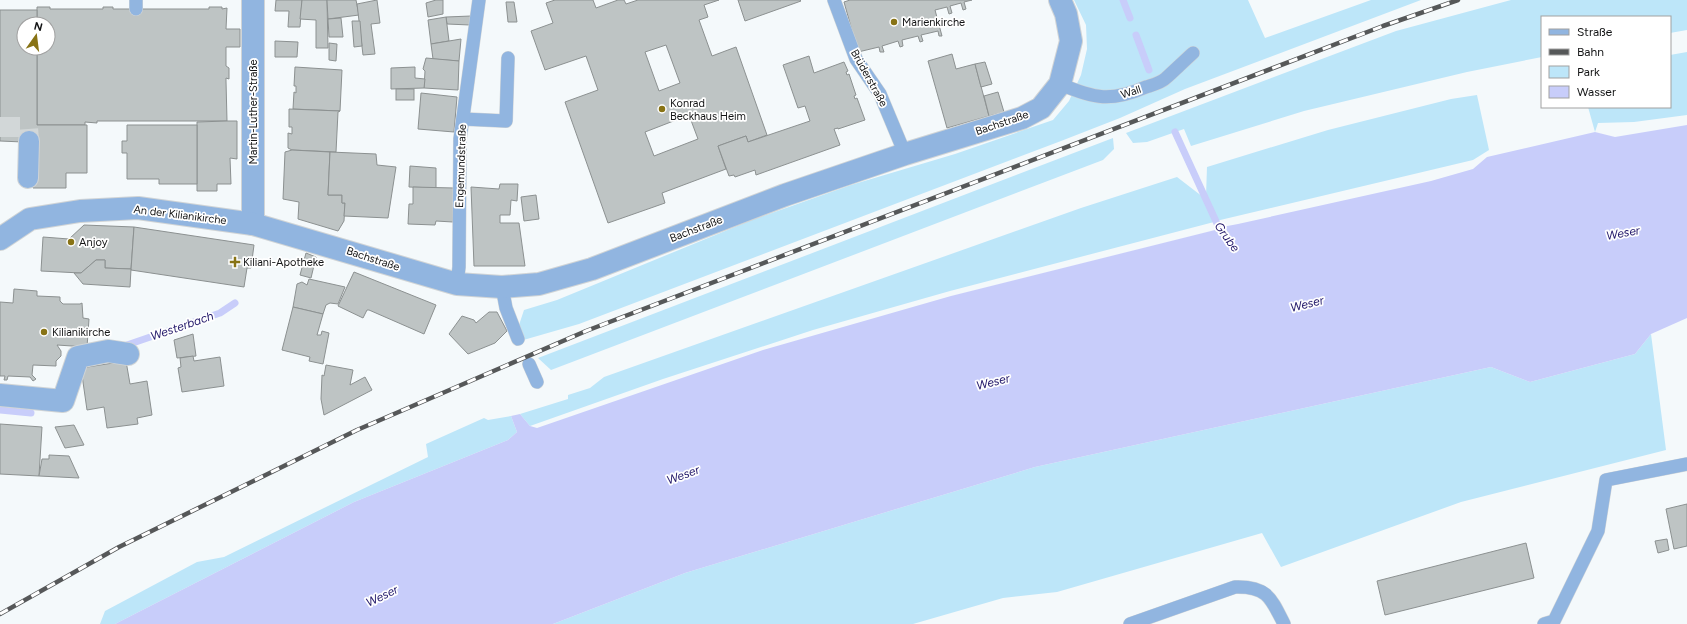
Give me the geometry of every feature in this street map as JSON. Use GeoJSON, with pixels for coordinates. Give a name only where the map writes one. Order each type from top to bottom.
{"type":"FeatureCollection","features":[{"type":"Feature","properties":{"kind":"street","name":"Martin-Luther-Straße"},"geometry":{"type":"LineString","coordinates":[[253,0],[254,224]]}},
{"type":"Feature","properties":{"kind":"street","name":"Bachstraße"},"geometry":{"type":"LineString","coordinates":[[292,236],[457,284],[502,287],[539,284],[592,269],[785,195],[906,154],[1022,118],[1041,108],[1060,84],[1071,41],[1066,14],[1060,0]]}},
{"type":"Feature","properties":{"kind":"street"},"geometry":{"type":"LineString","coordinates":[[28,178],[29,141]]}},
{"type":"Feature","properties":{"kind":"street","name":"An der Kilianikirche"},"geometry":{"type":"LineString","coordinates":[[0,239],[30,219],[109,208],[138,208],[254,224],[292,236]]}},
{"type":"Feature","properties":{"kind":"street"},"geometry":{"type":"LineString","coordinates":[[0,395],[63,401],[78,357],[108,351],[128,354]]}},
{"type":"Feature","properties":{"kind":"lane","name":"Engemundstraße"},"geometry":{"type":"LineString","coordinates":[[457,284],[459,267],[460,139],[479,0]]}},
{"type":"Feature","properties":{"kind":"lane","name":"Brüderstraße"},"geometry":{"type":"LineString","coordinates":[[834,0],[856,59],[880,94],[906,154]]}},
{"type":"Feature","properties":{"kind":"lane","name":"Wall"},"geometry":{"type":"LineString","coordinates":[[1060,84],[1096,96],[1112,98],[1125,95],[1165,80],[1193,53]]}},
{"type":"Feature","properties":{"kind":"lane"},"geometry":{"type":"LineString","coordinates":[[463,119],[506,121],[508,58]]}},
{"type":"Feature","properties":{"kind":"lane"},"geometry":{"type":"LineString","coordinates":[[502,287],[506,308],[518,339]]}},
{"type":"Feature","properties":{"kind":"lane"},"geometry":{"type":"LineString","coordinates":[[529,364],[537,382]]}},
{"type":"Feature","properties":{"kind":"lane"},"geometry":{"type":"LineString","coordinates":[[1552,623],[1598,531],[1606,480],[1687,464]]}},
{"type":"Feature","properties":{"kind":"lane"},"geometry":{"type":"LineString","coordinates":[[1130,624],[1235,587],[1247,586],[1263,590],[1272,602],[1284,624]]}},
{"type":"Feature","properties":{"kind":"green space"},"geometry":{"type":"Polygon","coordinates":[[[1074,0],[1248,0],[1265,38],[1371,0],[1421,0],[1185,89],[1120,118],[1061,141],[579,324],[513,343],[524,310],[557,300],[752,220],[851,185],[955,154],[1053,120],[1069,101],[1081,75],[1087,49],[1086,25],[1074,0]]]}},
{"type":"Feature","properties":{"kind":"green space"},"geometry":{"type":"Polygon","coordinates":[[[1511,0],[1687,0],[1687,30],[1671,33],[1671,16],[1541,16],[1541,57],[1467,72],[1304,111],[1191,146],[1184,129],[1147,142],[1133,143],[1126,133],[1396,31],[1511,0]]]}},
{"type":"Feature","properties":{"kind":"green space"},"geometry":{"type":"Polygon","coordinates":[[[1687,52],[1687,115],[1634,122],[1598,123],[1595,132],[1588,108],[1671,108],[1671,55],[1687,52]]]}},
{"type":"Feature","properties":{"kind":"green space"},"geometry":{"type":"Polygon","coordinates":[[[1477,95],[1489,150],[1473,160],[1216,221],[1206,196],[1207,167],[1328,130],[1451,99],[1477,95]]]}},
{"type":"Feature","properties":{"kind":"green space"},"geometry":{"type":"Polygon","coordinates":[[[1113,138],[1114,149],[1103,160],[551,370],[538,358],[1113,138]]]}},
{"type":"Feature","properties":{"kind":"green space"},"geometry":{"type":"Polygon","coordinates":[[[1177,177],[1203,197],[1214,222],[950,291],[813,330],[663,379],[530,426],[520,414],[568,399],[568,395],[590,388],[604,377],[1081,208],[1177,177]]]}},
{"type":"Feature","properties":{"kind":"green space"},"geometry":{"type":"Polygon","coordinates":[[[1651,334],[1666,450],[1461,502],[1281,567],[1262,533],[1057,592],[1003,598],[913,624],[553,624],[685,573],[1035,467],[1491,367],[1530,382],[1635,354],[1651,334]]]}},
{"type":"Feature","properties":{"kind":"green space"},"geometry":{"type":"Polygon","coordinates":[[[511,416],[517,432],[508,440],[354,502],[115,624],[100,624],[105,611],[197,562],[224,557],[428,457],[426,444],[484,418],[488,420],[511,416]]]}},
{"type":"Feature","properties":{"kind":"water","name":"Weser"},"geometry":{"type":"Polygon","coordinates":[[[1687,125],[1687,318],[1651,334],[1635,354],[1530,382],[1491,367],[1035,467],[685,573],[553,624],[115,624],[354,502],[508,440],[517,432],[511,416],[520,414],[530,426],[537,428],[763,350],[951,296],[1215,230],[1214,222],[1216,221],[1222,227],[1431,181],[1473,169],[1487,157],[1595,132],[1615,137],[1687,125]]]}},
{"type":"Feature","properties":{"kind":"building"},"geometry":{"type":"Polygon","coordinates":[[[276,0],[302,0],[300,27],[288,27],[289,11],[275,11],[276,0]]]}},
{"type":"Feature","properties":{"kind":"building"},"geometry":{"type":"Polygon","coordinates":[[[302,0],[327,0],[328,48],[316,48],[316,20],[300,19],[302,0]]]}},
{"type":"Feature","properties":{"kind":"building"},"geometry":{"type":"Polygon","coordinates":[[[327,0],[356,0],[359,15],[328,19],[327,0]]]}},
{"type":"Feature","properties":{"kind":"building"},"geometry":{"type":"Polygon","coordinates":[[[377,0],[380,23],[371,24],[375,54],[363,55],[357,4],[377,0]]]}},
{"type":"Feature","properties":{"kind":"building"},"geometry":{"type":"Polygon","coordinates":[[[436,0],[443,0],[443,14],[428,17],[426,3],[436,0]]]}},
{"type":"Feature","properties":{"kind":"building","name":"Konrad Beckhaus Heim"},"geometry":{"type":"Polygon","coordinates":[[[555,0],[593,0],[596,8],[618,0],[624,0],[626,4],[638,0],[719,0],[704,5],[708,17],[699,20],[712,56],[736,47],[767,135],[748,142],[746,136],[718,146],[726,169],[662,193],[665,203],[608,223],[565,102],[598,90],[586,56],[545,70],[531,31],[553,23],[546,3],[555,0]],[[666,45],[645,52],[659,91],[680,83],[666,45]],[[689,115],[645,132],[654,156],[698,139],[689,115]]]}},
{"type":"Feature","properties":{"kind":"building"},"geometry":{"type":"Polygon","coordinates":[[[738,0],[800,0],[801,1],[745,21],[738,0]]]}},
{"type":"Feature","properties":{"kind":"building","name":"Marienkirche"},"geometry":{"type":"Polygon","coordinates":[[[850,0],[972,0],[964,2],[966,9],[963,10],[961,3],[950,6],[952,13],[949,14],[947,7],[935,10],[942,36],[939,36],[938,31],[921,35],[923,41],[920,42],[918,36],[902,40],[903,46],[900,47],[898,41],[882,46],[884,52],[880,52],[879,47],[858,52],[844,2],[850,0]]]}},
{"type":"Feature","properties":{"kind":"building"},"geometry":{"type":"Polygon","coordinates":[[[506,2],[514,2],[517,22],[508,22],[506,2]]]}},
{"type":"Feature","properties":{"kind":"building"},"geometry":{"type":"Polygon","coordinates":[[[37,7],[50,7],[50,9],[103,9],[103,7],[113,7],[113,9],[227,8],[226,29],[240,29],[240,47],[226,47],[226,66],[229,68],[229,79],[226,78],[227,121],[97,121],[97,123],[85,122],[85,125],[37,125],[37,56],[56,56],[56,16],[37,16],[37,7]]]}},
{"type":"Feature","properties":{"kind":"building"},"geometry":{"type":"Polygon","coordinates":[[[0,10],[37,10],[37,16],[16,16],[16,56],[37,56],[37,125],[87,125],[87,173],[66,173],[66,188],[33,188],[33,173],[23,142],[0,141],[0,10]]]}},
{"type":"Feature","properties":{"kind":"building"},"geometry":{"type":"Polygon","coordinates":[[[471,16],[470,25],[447,24],[446,17],[471,16]]]}},
{"type":"Feature","properties":{"kind":"building"},"geometry":{"type":"Polygon","coordinates":[[[446,17],[449,41],[431,44],[428,20],[446,17]]]}},
{"type":"Feature","properties":{"kind":"building"},"geometry":{"type":"Polygon","coordinates":[[[341,18],[343,37],[329,37],[328,19],[341,18]]]}},
{"type":"Feature","properties":{"kind":"building"},"geometry":{"type":"Polygon","coordinates":[[[352,21],[360,21],[362,46],[354,47],[352,21]]]}},
{"type":"Feature","properties":{"kind":"building"},"geometry":{"type":"Polygon","coordinates":[[[461,39],[459,61],[433,59],[431,44],[461,39]]]}},
{"type":"Feature","properties":{"kind":"building"},"geometry":{"type":"Polygon","coordinates":[[[275,41],[298,42],[297,57],[275,57],[275,41]]]}},
{"type":"Feature","properties":{"kind":"building"},"geometry":{"type":"Polygon","coordinates":[[[329,43],[337,44],[336,61],[329,60],[329,43]]]}},
{"type":"Feature","properties":{"kind":"building"},"geometry":{"type":"Polygon","coordinates":[[[952,54],[956,69],[975,64],[989,116],[947,128],[928,61],[952,54]]]}},
{"type":"Feature","properties":{"kind":"building"},"geometry":{"type":"Polygon","coordinates":[[[809,56],[814,73],[844,62],[848,71],[846,72],[847,75],[849,74],[856,95],[854,96],[855,99],[857,98],[865,120],[834,129],[840,145],[756,175],[755,170],[735,177],[734,175],[729,176],[718,146],[746,136],[748,142],[810,121],[805,106],[798,108],[783,65],[809,56]]]}},
{"type":"Feature","properties":{"kind":"building"},"geometry":{"type":"Polygon","coordinates":[[[426,58],[459,61],[458,90],[424,88],[425,71],[423,69],[426,58]]]}},
{"type":"Feature","properties":{"kind":"building"},"geometry":{"type":"Polygon","coordinates":[[[985,62],[992,84],[981,87],[975,64],[985,62]]]}},
{"type":"Feature","properties":{"kind":"building"},"geometry":{"type":"Polygon","coordinates":[[[295,67],[342,70],[340,111],[293,109],[294,92],[296,93],[296,86],[294,86],[295,67]]]}},
{"type":"Feature","properties":{"kind":"building"},"geometry":{"type":"Polygon","coordinates":[[[415,67],[415,78],[425,79],[424,88],[391,89],[391,68],[415,67]]]}},
{"type":"Feature","properties":{"kind":"building"},"geometry":{"type":"Polygon","coordinates":[[[396,89],[414,89],[414,100],[396,100],[396,89]]]}},
{"type":"Feature","properties":{"kind":"building"},"geometry":{"type":"Polygon","coordinates":[[[998,92],[1004,112],[989,116],[984,96],[998,92]]]}},
{"type":"Feature","properties":{"kind":"building"},"geometry":{"type":"Polygon","coordinates":[[[421,93],[457,97],[454,132],[418,129],[421,93]]]}},
{"type":"Feature","properties":{"kind":"building"},"geometry":{"type":"Polygon","coordinates":[[[289,109],[340,111],[338,112],[336,152],[292,150],[288,148],[288,133],[292,134],[292,127],[289,127],[289,109]]]}},
{"type":"Feature","properties":{"kind":"building"},"geometry":{"type":"Polygon","coordinates":[[[237,121],[237,159],[230,158],[231,184],[217,184],[217,191],[197,191],[197,122],[237,121]]]}},
{"type":"Feature","properties":{"kind":"building"},"geometry":{"type":"Polygon","coordinates":[[[127,125],[197,125],[197,184],[159,184],[159,179],[127,179],[127,153],[122,153],[122,141],[127,141],[127,125]]]}},
{"type":"Feature","properties":{"kind":"building"},"geometry":{"type":"Polygon","coordinates":[[[292,150],[330,152],[328,195],[342,195],[342,203],[345,203],[344,221],[338,231],[298,219],[299,202],[283,199],[285,152],[292,150]]]}},
{"type":"Feature","properties":{"kind":"building"},"geometry":{"type":"Polygon","coordinates":[[[330,152],[376,154],[377,165],[396,167],[388,218],[344,216],[345,203],[342,203],[342,195],[328,195],[330,152]]]}},
{"type":"Feature","properties":{"kind":"building"},"geometry":{"type":"Polygon","coordinates":[[[410,166],[436,168],[436,188],[409,187],[410,166]]]}},
{"type":"Feature","properties":{"kind":"building"},"geometry":{"type":"Polygon","coordinates":[[[500,184],[518,184],[517,201],[511,200],[510,215],[500,215],[500,223],[519,223],[525,266],[474,266],[471,187],[499,189],[500,184]]]}},
{"type":"Feature","properties":{"kind":"building"},"geometry":{"type":"Polygon","coordinates":[[[413,187],[454,188],[453,222],[436,221],[435,225],[408,224],[409,204],[413,204],[413,187]]]}},
{"type":"Feature","properties":{"kind":"building"},"geometry":{"type":"Polygon","coordinates":[[[536,195],[539,219],[524,221],[521,197],[536,195]]]}},
{"type":"Feature","properties":{"kind":"building"},"geometry":{"type":"Polygon","coordinates":[[[84,225],[134,227],[131,269],[105,268],[105,260],[96,260],[81,273],[41,271],[43,237],[69,239],[84,225]]]}},
{"type":"Feature","properties":{"kind":"building"},"geometry":{"type":"Polygon","coordinates":[[[134,227],[254,245],[251,268],[247,268],[244,287],[131,270],[134,227]]]}},
{"type":"Feature","properties":{"kind":"building"},"geometry":{"type":"Polygon","coordinates":[[[306,253],[316,257],[311,278],[300,275],[306,253]]]}},
{"type":"Feature","properties":{"kind":"building"},"geometry":{"type":"Polygon","coordinates":[[[96,260],[105,260],[105,268],[131,269],[130,287],[83,284],[74,273],[81,273],[96,260]]]}},
{"type":"Feature","properties":{"kind":"building"},"geometry":{"type":"Polygon","coordinates":[[[354,272],[436,305],[424,334],[369,310],[367,310],[363,318],[338,306],[354,272]]]}},
{"type":"Feature","properties":{"kind":"building"},"geometry":{"type":"Polygon","coordinates":[[[309,279],[345,287],[338,304],[330,303],[326,305],[323,314],[293,307],[297,284],[302,282],[307,285],[309,279]]]}},
{"type":"Feature","properties":{"kind":"building","name":"Kilianikirche"},"geometry":{"type":"Polygon","coordinates":[[[14,289],[37,291],[37,296],[60,297],[60,301],[63,304],[82,303],[83,318],[89,319],[87,347],[57,345],[61,351],[61,356],[56,361],[56,366],[33,365],[32,375],[36,379],[33,381],[30,377],[8,376],[7,380],[4,380],[5,376],[0,376],[0,302],[13,303],[14,289]]]}},
{"type":"Feature","properties":{"kind":"building"},"geometry":{"type":"Polygon","coordinates":[[[293,307],[323,314],[317,335],[321,335],[322,331],[329,333],[323,364],[309,361],[310,357],[282,350],[293,307]]]}},
{"type":"Feature","properties":{"kind":"building"},"geometry":{"type":"Polygon","coordinates":[[[489,312],[497,312],[507,331],[495,343],[468,354],[449,334],[462,316],[474,320],[476,323],[489,312]]]}},
{"type":"Feature","properties":{"kind":"building"},"geometry":{"type":"Polygon","coordinates":[[[193,334],[196,356],[177,358],[174,340],[193,334]]]}},
{"type":"Feature","properties":{"kind":"building"},"geometry":{"type":"Polygon","coordinates":[[[193,356],[194,361],[220,357],[224,386],[182,392],[178,368],[181,367],[180,358],[193,356]]]}},
{"type":"Feature","properties":{"kind":"building"},"geometry":{"type":"Polygon","coordinates":[[[126,361],[130,384],[147,381],[152,415],[137,418],[138,424],[107,428],[104,407],[87,410],[81,368],[126,361]]]}},
{"type":"Feature","properties":{"kind":"building"},"geometry":{"type":"Polygon","coordinates":[[[326,365],[353,370],[350,385],[365,377],[372,390],[324,415],[321,399],[322,375],[324,376],[326,365]]]}},
{"type":"Feature","properties":{"kind":"building"},"geometry":{"type":"Polygon","coordinates":[[[0,424],[42,427],[39,476],[0,474],[0,424]]]}},
{"type":"Feature","properties":{"kind":"building"},"geometry":{"type":"Polygon","coordinates":[[[74,425],[84,445],[65,448],[55,427],[74,425]]]}},
{"type":"Feature","properties":{"kind":"building"},"geometry":{"type":"Polygon","coordinates":[[[49,455],[69,456],[79,478],[39,476],[42,459],[49,459],[49,455]]]}},
{"type":"Feature","properties":{"kind":"building"},"geometry":{"type":"Polygon","coordinates":[[[1687,504],[1687,546],[1674,549],[1666,509],[1687,504]]]}},
{"type":"Feature","properties":{"kind":"building"},"geometry":{"type":"Polygon","coordinates":[[[1667,539],[1669,550],[1658,553],[1655,541],[1667,539]]]}},
{"type":"Feature","properties":{"kind":"building"},"geometry":{"type":"Polygon","coordinates":[[[1526,543],[1534,578],[1385,615],[1377,581],[1526,543]]]}},
{"type":"Feature","properties":{"kind":"waterway","name":"Grube"},"geometry":{"type":"LineString","coordinates":[[1123,0],[1130,18]]}},
{"type":"Feature","properties":{"kind":"waterway","name":"Grube"},"geometry":{"type":"LineString","coordinates":[[1136,35],[1149,70]]}},
{"type":"Feature","properties":{"kind":"waterway","name":"Grube"},"geometry":{"type":"LineString","coordinates":[[1175,132],[1220,230]]}},
{"type":"Feature","properties":{"kind":"waterway","name":"Westerbach"},"geometry":{"type":"LineString","coordinates":[[127,345],[220,313],[235,303]]}},
{"type":"Feature","properties":{"kind":"waterway","name":"Westerbach"},"geometry":{"type":"LineString","coordinates":[[0,410],[31,413]]}},
{"type":"Feature","properties":{"kind":"tunnel"},"geometry":{"type":"LineString","coordinates":[[0,127],[28,127],[29,141]]}},
{"type":"Feature","properties":{"kind":"railway"},"geometry":{"type":"LineString","coordinates":[[0,614],[119,547],[357,430],[586,331],[1383,26],[1458,0]]}},
{"type":"Feature","properties":{"kind":"place","name":"Marienkirche"},"geometry":{"type":"Point","coordinates":[894,22]}},
{"type":"Feature","properties":{"kind":"place","name":"Konrad Beckhaus Heim"},"geometry":{"type":"Point","coordinates":[662,109]}},
{"type":"Feature","properties":{"kind":"place","name":"Anjoy"},"geometry":{"type":"Point","coordinates":[71,242]}},
{"type":"Feature","properties":{"kind":"place","name":"Kiliani-Apotheke"},"geometry":{"type":"Point","coordinates":[235,262]}},
{"type":"Feature","properties":{"kind":"place","name":"Kilianikirche"},"geometry":{"type":"Point","coordinates":[44,332]}}]}
